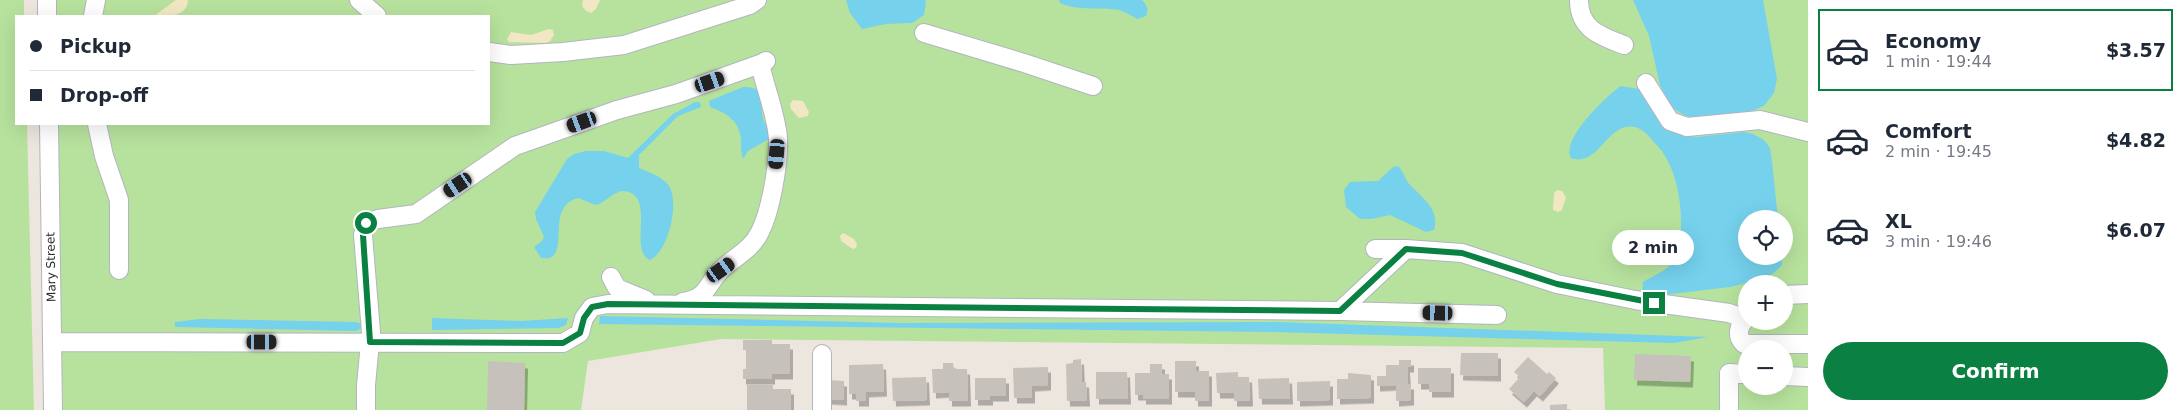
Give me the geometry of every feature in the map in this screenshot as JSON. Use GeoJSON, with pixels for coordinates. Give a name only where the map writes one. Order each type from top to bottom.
{"type":"FeatureCollection","features":[{"type":"Feature","properties":{"kind":"street"},"geometry":{"type":"LineString","coordinates":[[47,0],[47,15]]}},
{"type":"Feature","properties":{"kind":"street"},"geometry":{"type":"LineString","coordinates":[[93,15],[96,0]]}},
{"type":"Feature","properties":{"kind":"street"},"geometry":{"type":"LineString","coordinates":[[359,0],[376,15]]}},
{"type":"Feature","properties":{"kind":"street"},"geometry":{"type":"LineString","coordinates":[[490,52],[511,55],[563,52],[624,45],[750,5],[757,0]]}},
{"type":"Feature","properties":{"kind":"street"},"geometry":{"type":"LineString","coordinates":[[1579,0],[1579,12],[1586,26],[1603,37],[1624,45]]}},
{"type":"Feature","properties":{"kind":"street"},"geometry":{"type":"LineString","coordinates":[[924,33],[1094,86]]}},
{"type":"Feature","properties":{"kind":"street"},"geometry":{"type":"LineString","coordinates":[[366,410],[370,342],[363,235],[366,223],[416,214],[515,146],[617,110],[676,94],[763,63],[778,138],[774,186],[760,233],[741,256],[721,270],[707,292],[694,300],[660,306],[617,288],[611,277]]}},
{"type":"Feature","properties":{"kind":"street"},"geometry":{"type":"LineString","coordinates":[[1646,83],[1670,121],[1687,127],[1760,120],[1808,132]]}},
{"type":"Feature","properties":{"kind":"street","name":"Mary Street"},"geometry":{"type":"LineString","coordinates":[[49,125],[53,410]]}},
{"type":"Feature","properties":{"kind":"street"},"geometry":{"type":"LineString","coordinates":[[97,125],[104,156],[119,200],[119,270]]}},
{"type":"Feature","properties":{"kind":"street"},"geometry":{"type":"LineString","coordinates":[[1340,311],[1406,249]]}},
{"type":"Feature","properties":{"kind":"street"},"geometry":{"type":"LineString","coordinates":[[1375,250],[1406,249],[1462,253],[1557,284],[1635,300],[1729,312],[1738,316]]}},
{"type":"Feature","properties":{"kind":"street"},"geometry":{"type":"LineString","coordinates":[[1793,295],[1808,294]]}},
{"type":"Feature","properties":{"kind":"street"},"geometry":{"type":"LineString","coordinates":[[52,342],[563,343],[580,333],[584,318],[592,307],[608,304],[660,306],[1340,311],[1497,315]]}},
{"type":"Feature","properties":{"kind":"street"},"geometry":{"type":"LineString","coordinates":[[1739,330],[1740,340],[1744,344],[1808,344]]}},
{"type":"Feature","properties":{"kind":"street"},"geometry":{"type":"LineString","coordinates":[[822,354],[822,410]]}},
{"type":"Feature","properties":{"kind":"street"},"geometry":{"type":"LineString","coordinates":[[1729,410],[1729,374],[1738,374]]}},
{"type":"Feature","properties":{"kind":"street"},"geometry":{"type":"LineString","coordinates":[[1793,376],[1808,377]]}},
{"type":"Feature","properties":{"kind":"green space"},"geometry":{"type":"Polygon","coordinates":[[[0,0],[24,0],[24,15],[15,15],[15,125],[27,125],[34,410],[0,410],[0,0]]]}},
{"type":"Feature","properties":{"kind":"green space"},"geometry":{"type":"Polygon","coordinates":[[[52,0],[1808,0],[1808,410],[1605,410],[1603,348],[721,339],[588,361],[581,410],[63,410],[55,125],[490,125],[490,15],[52,15],[52,0]]]}},
{"type":"Feature","properties":{"kind":"sand"},"geometry":{"type":"Polygon","coordinates":[[[176,0],[188,0],[187,6],[180,13],[175,15],[155,15],[176,0]]]}},
{"type":"Feature","properties":{"kind":"sand"},"geometry":{"type":"Polygon","coordinates":[[[583,0],[600,0],[596,9],[591,13],[582,6],[583,0]]]}},
{"type":"Feature","properties":{"kind":"sand"},"geometry":{"type":"Polygon","coordinates":[[[549,29],[553,30],[554,35],[546,43],[509,42],[507,39],[511,32],[531,35],[549,29]]]}},
{"type":"Feature","properties":{"kind":"sand"},"geometry":{"type":"Polygon","coordinates":[[[793,100],[803,101],[809,112],[808,116],[799,118],[791,109],[790,104],[793,100]]]}},
{"type":"Feature","properties":{"kind":"sand"},"geometry":{"type":"Polygon","coordinates":[[[1557,190],[1562,191],[1566,197],[1562,210],[1558,212],[1553,210],[1554,193],[1557,190]]]}},
{"type":"Feature","properties":{"kind":"sand"},"geometry":{"type":"Polygon","coordinates":[[[843,233],[854,239],[857,244],[856,248],[853,249],[841,241],[840,236],[843,233]]]}},
{"type":"Feature","properties":{"kind":"water"},"geometry":{"type":"Polygon","coordinates":[[[846,0],[925,0],[926,2],[924,15],[912,23],[886,24],[862,29],[850,13],[846,0]]]}},
{"type":"Feature","properties":{"kind":"water"},"geometry":{"type":"Polygon","coordinates":[[[1059,0],[1142,0],[1146,5],[1147,11],[1146,16],[1137,19],[1119,10],[1067,6],[1060,3],[1059,0]]]}},
{"type":"Feature","properties":{"kind":"water"},"geometry":{"type":"Polygon","coordinates":[[[1633,0],[1763,0],[1777,79],[1774,93],[1764,106],[1749,112],[1694,118],[1674,109],[1660,85],[1649,36],[1633,0]]]}},
{"type":"Feature","properties":{"kind":"water"},"geometry":{"type":"Polygon","coordinates":[[[1621,86],[1639,89],[1683,134],[1696,137],[1744,132],[1764,140],[1770,148],[1777,210],[1738,210],[1738,265],[1782,265],[1774,273],[1771,275],[1738,275],[1738,285],[1730,287],[1663,295],[1642,292],[1643,282],[1668,267],[1674,260],[1678,249],[1681,222],[1680,207],[1671,167],[1662,152],[1649,137],[1635,127],[1625,127],[1617,131],[1589,157],[1581,159],[1571,158],[1569,150],[1578,130],[1596,108],[1621,86]]]}},
{"type":"Feature","properties":{"kind":"water"},"geometry":{"type":"Polygon","coordinates":[[[743,87],[751,87],[759,92],[764,121],[770,135],[769,139],[748,151],[743,159],[738,127],[731,118],[710,107],[709,101],[743,87]]]}},
{"type":"Feature","properties":{"kind":"water"},"geometry":{"type":"Polygon","coordinates":[[[695,102],[700,102],[701,107],[678,116],[639,155],[639,168],[663,180],[669,186],[672,194],[673,215],[667,238],[656,255],[650,260],[644,254],[641,245],[641,212],[639,202],[633,194],[623,191],[596,205],[578,198],[567,203],[559,222],[556,252],[551,257],[541,258],[534,247],[544,237],[535,212],[567,159],[574,154],[586,151],[604,151],[628,158],[673,114],[695,102]]]}},
{"type":"Feature","properties":{"kind":"water"},"geometry":{"type":"Polygon","coordinates":[[[1398,166],[1409,184],[1433,210],[1435,216],[1434,230],[1426,232],[1390,215],[1372,219],[1360,219],[1346,207],[1344,190],[1350,182],[1378,181],[1393,167],[1398,166]]]}},
{"type":"Feature","properties":{"kind":"water"},"geometry":{"type":"Polygon","coordinates":[[[600,316],[899,323],[1276,322],[1708,337],[1674,343],[1274,332],[599,324],[600,316]]]}},
{"type":"Feature","properties":{"kind":"water"},"geometry":{"type":"Polygon","coordinates":[[[432,318],[521,321],[568,318],[566,325],[558,328],[432,330],[432,318]]]}},
{"type":"Feature","properties":{"kind":"water"},"geometry":{"type":"Polygon","coordinates":[[[200,319],[356,322],[362,324],[363,328],[356,331],[175,327],[175,322],[200,319]]]}},
{"type":"Feature","properties":{"kind":"building"},"geometry":{"type":"Polygon","coordinates":[[[743,340],[772,340],[772,344],[790,344],[790,374],[772,374],[772,379],[743,379],[743,369],[746,369],[746,350],[743,350],[743,340]]]}},
{"type":"Feature","properties":{"kind":"building"},"geometry":{"type":"Polygon","coordinates":[[[1461,353],[1498,353],[1498,376],[1460,375],[1461,353]]]}},
{"type":"Feature","properties":{"kind":"building"},"geometry":{"type":"Polygon","coordinates":[[[1635,354],[1691,356],[1690,382],[1634,380],[1635,354]]]}},
{"type":"Feature","properties":{"kind":"building"},"geometry":{"type":"Polygon","coordinates":[[[1528,357],[1547,374],[1549,372],[1556,378],[1540,396],[1534,391],[1524,402],[1509,389],[1520,377],[1514,372],[1528,357]]]}},
{"type":"Feature","properties":{"kind":"building"},"geometry":{"type":"Polygon","coordinates":[[[1081,359],[1082,382],[1086,382],[1087,401],[1067,401],[1066,364],[1073,363],[1073,360],[1081,359]]]}},
{"type":"Feature","properties":{"kind":"building"},"geometry":{"type":"Polygon","coordinates":[[[1399,360],[1411,360],[1411,367],[1407,367],[1408,384],[1411,384],[1411,400],[1396,401],[1396,385],[1377,386],[1377,376],[1386,376],[1386,365],[1399,365],[1399,360]]]}},
{"type":"Feature","properties":{"kind":"building"},"geometry":{"type":"Polygon","coordinates":[[[488,361],[525,363],[524,410],[487,410],[488,361]]]}},
{"type":"Feature","properties":{"kind":"building"},"geometry":{"type":"Polygon","coordinates":[[[1175,361],[1196,361],[1196,371],[1209,371],[1209,401],[1195,401],[1195,392],[1175,392],[1175,361]]]}},
{"type":"Feature","properties":{"kind":"building"},"geometry":{"type":"Polygon","coordinates":[[[943,363],[953,363],[954,369],[967,369],[968,401],[949,401],[949,392],[933,393],[932,369],[943,369],[943,363]]]}},
{"type":"Feature","properties":{"kind":"building"},"geometry":{"type":"Polygon","coordinates":[[[883,364],[884,391],[866,392],[866,401],[856,401],[856,394],[849,394],[849,365],[883,364]]]}},
{"type":"Feature","properties":{"kind":"building"},"geometry":{"type":"Polygon","coordinates":[[[1150,364],[1162,364],[1162,374],[1169,374],[1169,399],[1143,399],[1143,395],[1135,395],[1135,373],[1150,373],[1150,364]]]}},
{"type":"Feature","properties":{"kind":"building"},"geometry":{"type":"Polygon","coordinates":[[[1048,367],[1048,385],[1032,386],[1032,398],[1014,398],[1013,368],[1048,367]]]}},
{"type":"Feature","properties":{"kind":"building"},"geometry":{"type":"Polygon","coordinates":[[[1418,368],[1451,368],[1451,392],[1429,392],[1429,384],[1418,384],[1418,368]]]}},
{"type":"Feature","properties":{"kind":"building"},"geometry":{"type":"Polygon","coordinates":[[[1096,372],[1127,372],[1128,399],[1096,399],[1096,372]]]}},
{"type":"Feature","properties":{"kind":"building"},"geometry":{"type":"Polygon","coordinates":[[[1238,372],[1238,377],[1249,377],[1250,401],[1234,401],[1234,393],[1217,393],[1216,373],[1238,372]]]}},
{"type":"Feature","properties":{"kind":"building"},"geometry":{"type":"Polygon","coordinates":[[[1348,373],[1371,375],[1371,398],[1337,399],[1337,379],[1348,379],[1348,373]]]}},
{"type":"Feature","properties":{"kind":"building"},"geometry":{"type":"Polygon","coordinates":[[[926,377],[927,400],[893,401],[892,378],[926,377]]]}},
{"type":"Feature","properties":{"kind":"building"},"geometry":{"type":"Polygon","coordinates":[[[975,378],[1006,378],[1006,396],[990,396],[990,400],[975,400],[975,378]]]}},
{"type":"Feature","properties":{"kind":"building"},"geometry":{"type":"Polygon","coordinates":[[[1289,378],[1290,399],[1259,399],[1258,379],[1289,378]]]}},
{"type":"Feature","properties":{"kind":"building"},"geometry":{"type":"Polygon","coordinates":[[[827,380],[844,381],[844,400],[827,399],[827,380]]]}},
{"type":"Feature","properties":{"kind":"building"},"geometry":{"type":"Polygon","coordinates":[[[1330,381],[1330,400],[1297,401],[1297,382],[1330,381]]]}},
{"type":"Feature","properties":{"kind":"building"},"geometry":{"type":"Polygon","coordinates":[[[747,385],[773,385],[773,389],[791,389],[791,410],[747,410],[747,385]]]}},
{"type":"Feature","properties":{"kind":"building"},"geometry":{"type":"Polygon","coordinates":[[[1567,404],[1567,410],[1550,410],[1550,405],[1567,404]]]}},
{"type":"Feature","properties":{"kind":"route"},"geometry":{"type":"LineString","coordinates":[[366,223],[363,235],[371,332],[370,342],[563,343],[580,333],[584,318],[592,307],[608,304],[660,306],[1340,311],[1406,249],[1462,253],[1557,284],[1654,303]]}}]}
